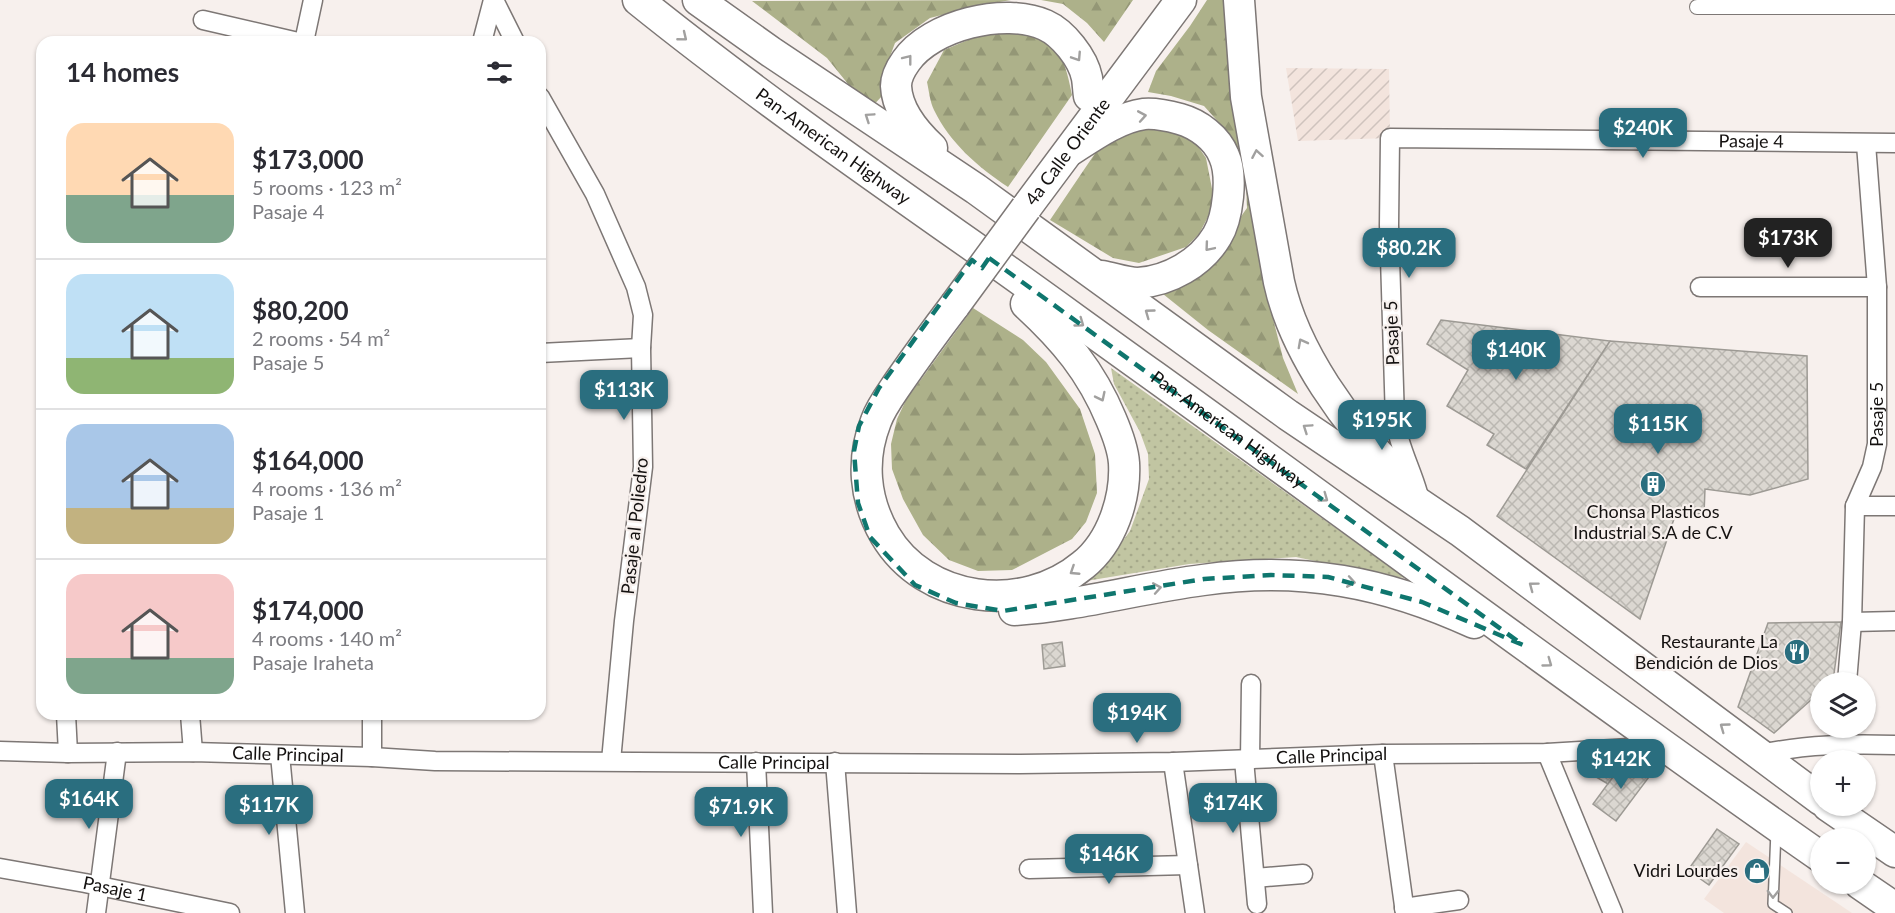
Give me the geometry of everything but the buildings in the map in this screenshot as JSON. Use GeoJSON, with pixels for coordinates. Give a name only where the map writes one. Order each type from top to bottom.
{"type":"FeatureCollection","features":[{"type":"Feature","properties":{"kind":"highway","name":"Pan-American Highway"},"geometry":{"type":"LineString","coordinates":[[638,0],[707,56],[829,146],[966,241],[1325,499],[1523,645],[1810,849]]}},
{"type":"Feature","properties":{"kind":"highway"},"geometry":{"type":"LineString","coordinates":[[698,0],[771,52],[976,189],[1026,214],[1288,415],[1460,531],[1810,791]]}},
{"type":"Feature","properties":{"kind":"highway","name":"4a Calle Oriente"},"geometry":{"type":"LineString","coordinates":[[1026,214],[1089,96],[1159,0]]}},
{"type":"Feature","properties":{"kind":"highway","name":"4a Calle Oriente"},"geometry":{"type":"LineString","coordinates":[[950,301],[1026,214],[1181,0]]}},
{"type":"Feature","properties":{"kind":"highway"},"geometry":{"type":"LineString","coordinates":[[1239,0],[1246,97],[1282,295],[1293,327],[1334,399],[1355,427],[1389,465],[1460,531]]}},
{"type":"Feature","properties":{"kind":"highway"},"geometry":{"type":"LineString","coordinates":[[976,189],[913,127],[898,99],[896,84],[900,69],[922,43],[955,27],[993,19],[1021,20],[1046,25],[1059,34],[1080,61],[1087,76],[1089,96]]}},
{"type":"Feature","properties":{"kind":"highway"},"geometry":{"type":"LineString","coordinates":[[1026,214],[1100,275],[1136,283],[1162,279],[1198,260],[1222,228],[1228,197],[1228,177],[1224,156],[1210,136],[1192,122],[1168,115],[1144,114],[1106,128],[1071,150]]}},
{"type":"Feature","properties":{"kind":"highway"},"geometry":{"type":"LineString","coordinates":[[829,146],[1016,295],[1054,330],[1092,379],[1106,407],[1118,435],[1124,461],[1124,489],[1117,514],[1106,538],[1084,565],[1039,590],[984,596],[950,589],[929,578],[910,565],[894,549],[880,528],[869,496],[866,477],[868,449],[876,419],[950,301]]}},
{"type":"Feature","properties":{"kind":"highway"},"geometry":{"type":"LineString","coordinates":[[950,301],[879,388],[859,426],[854,451],[853,476],[858,503],[870,537],[883,556],[899,573],[915,585],[956,603],[1003,611],[1066,605],[1204,579],[1270,574],[1328,577],[1374,586],[1422,602],[1470,620],[1523,645]]}},
{"type":"Feature","properties":{"kind":"highway"},"geometry":{"type":"LineString","coordinates":[[1843,816],[1895,852]]}},
{"type":"Feature","properties":{"kind":"highway"},"geometry":{"type":"LineString","coordinates":[[1875,894],[1895,908]]}},
{"type":"Feature","properties":{"kind":"street"},"geometry":{"type":"LineString","coordinates":[[305,36],[313,0]]}},
{"type":"Feature","properties":{"kind":"street"},"geometry":{"type":"LineString","coordinates":[[484,36],[494,0]]}},
{"type":"Feature","properties":{"kind":"street"},"geometry":{"type":"LineString","coordinates":[[494,0],[512,36]]}},
{"type":"Feature","properties":{"kind":"street"},"geometry":{"type":"LineString","coordinates":[[1697,7],[1895,8]]}},
{"type":"Feature","properties":{"kind":"street"},"geometry":{"type":"LineString","coordinates":[[203,20],[272,36]]}},
{"type":"Feature","properties":{"kind":"street","name":"Pasaje al Poliedro"},"geometry":{"type":"LineString","coordinates":[[546,108],[595,194],[636,287],[643,315],[641,348],[643,467],[624,621],[611,761]]}},
{"type":"Feature","properties":{"kind":"street","name":"Pasaje 4"},"geometry":{"type":"LineString","coordinates":[[1390,138],[1895,143]]}},
{"type":"Feature","properties":{"kind":"street","name":"Pasaje 5"},"geometry":{"type":"LineString","coordinates":[[1390,138],[1389,225],[1395,420],[1397,438],[1409,464],[1418,493]]}},
{"type":"Feature","properties":{"kind":"street","name":"Pasaje 5"},"geometry":{"type":"LineString","coordinates":[[1848,672],[1852,621],[1855,506],[1872,467],[1877,444],[1877,287],[1866,144]]}},
{"type":"Feature","properties":{"kind":"street"},"geometry":{"type":"LineString","coordinates":[[1700,287],[1877,287]]}},
{"type":"Feature","properties":{"kind":"street"},"geometry":{"type":"LineString","coordinates":[[546,353],[641,348]]}},
{"type":"Feature","properties":{"kind":"street"},"geometry":{"type":"LineString","coordinates":[[1355,427],[1376,434],[1388,429],[1395,420]]}},
{"type":"Feature","properties":{"kind":"street"},"geometry":{"type":"LineString","coordinates":[[1855,506],[1895,506]]}},
{"type":"Feature","properties":{"kind":"street"},"geometry":{"type":"LineString","coordinates":[[1852,621],[1895,621]]}},
{"type":"Feature","properties":{"kind":"street"},"geometry":{"type":"LineString","coordinates":[[1251,684],[1247,760],[1257,904]]}},
{"type":"Feature","properties":{"kind":"street"},"geometry":{"type":"LineString","coordinates":[[66,720],[68,753]]}},
{"type":"Feature","properties":{"kind":"street"},"geometry":{"type":"LineString","coordinates":[[190,720],[193,752]]}},
{"type":"Feature","properties":{"kind":"street"},"geometry":{"type":"LineString","coordinates":[[372,720],[372,757]]}},
{"type":"Feature","properties":{"kind":"street"},"geometry":{"type":"LineString","coordinates":[[1762,754],[1830,738]]}},
{"type":"Feature","properties":{"kind":"street"},"geometry":{"type":"LineString","coordinates":[[1859,738],[1895,745]]}},
{"type":"Feature","properties":{"kind":"street","name":"Calle Principal"},"geometry":{"type":"LineString","coordinates":[[0,751],[193,752],[435,761],[1020,764],[1247,760],[1383,754],[1547,753],[1664,746]]}},
{"type":"Feature","properties":{"kind":"street"},"geometry":{"type":"LineString","coordinates":[[96,913],[117,752]]}},
{"type":"Feature","properties":{"kind":"street"},"geometry":{"type":"LineString","coordinates":[[1547,753],[1613,913]]}},
{"type":"Feature","properties":{"kind":"street"},"geometry":{"type":"LineString","coordinates":[[1383,754],[1404,910],[1459,900]]}},
{"type":"Feature","properties":{"kind":"street"},"geometry":{"type":"LineString","coordinates":[[280,755],[295,913]]}},
{"type":"Feature","properties":{"kind":"street"},"geometry":{"type":"LineString","coordinates":[[756,762],[763,913]]}},
{"type":"Feature","properties":{"kind":"street"},"geometry":{"type":"LineString","coordinates":[[835,762],[847,913]]}},
{"type":"Feature","properties":{"kind":"street"},"geometry":{"type":"LineString","coordinates":[[1173,762],[1195,913]]}},
{"type":"Feature","properties":{"kind":"street"},"geometry":{"type":"LineString","coordinates":[[1029,869],[1188,865]]}},
{"type":"Feature","properties":{"kind":"street","name":"Pasaje 1"},"geometry":{"type":"LineString","coordinates":[[0,868],[230,913]]}},
{"type":"Feature","properties":{"kind":"street"},"geometry":{"type":"LineString","coordinates":[[1255,878],[1303,874]]}},
{"type":"Feature","properties":{"kind":"lane"},"geometry":{"type":"LineString","coordinates":[[1777,826],[1773,904],[1787,913]]}},
{"type":"Feature","properties":{"kind":"highlighted area"},"geometry":{"type":"Polygon","coordinates":[[[989,258],[1523,645],[1422,602],[1328,577],[1271,575],[1204,579],[1003,611],[956,603],[915,585],[870,537],[858,503],[854,451],[859,426],[879,388],[972,260],[982,268],[989,258]]]}},
{"type":"Feature","properties":{"kind":"shaded area"},"geometry":{"type":"Polygon","coordinates":[[[1286,68],[1389,69],[1390,138],[1298,141],[1286,68]]]}},
{"type":"Feature","properties":{"kind":"shaded area","name":"Vidri Lourdes"},"geometry":{"type":"Polygon","coordinates":[[[1746,842],[1810,885],[1810,894],[1824,894],[1852,913],[1724,913],[1704,899],[1746,842]]]}},
{"type":"Feature","properties":{"kind":"green space"},"geometry":{"type":"Polygon","coordinates":[[[1011,0],[930,18],[895,43],[885,70],[882,96],[869,110],[827,58],[752,1],[1011,0]]]}},
{"type":"Feature","properties":{"kind":"green space"},"geometry":{"type":"Polygon","coordinates":[[[1041,0],[1133,0],[1104,42],[1087,23],[1063,4],[1041,0]]]}},
{"type":"Feature","properties":{"kind":"green space"},"geometry":{"type":"Polygon","coordinates":[[[1207,0],[1229,0],[1268,299],[1283,358],[1298,394],[1208,330],[1163,294],[1208,263],[1247,208],[1242,159],[1230,135],[1204,106],[1148,92],[1156,71],[1207,0]]]}},
{"type":"Feature","properties":{"kind":"green space"},"geometry":{"type":"Polygon","coordinates":[[[999,27],[1025,31],[1039,37],[1055,49],[1064,65],[1072,95],[1008,187],[976,163],[948,133],[933,107],[927,82],[944,50],[999,27]]]}},
{"type":"Feature","properties":{"kind":"green space"},"geometry":{"type":"Polygon","coordinates":[[[1140,129],[1170,131],[1184,136],[1197,145],[1206,158],[1214,199],[1199,234],[1186,247],[1139,263],[1113,258],[1050,220],[1100,146],[1140,129]]]}},
{"type":"Feature","properties":{"kind":"green space"},"geometry":{"type":"Polygon","coordinates":[[[973,308],[1023,340],[1046,362],[1080,409],[1095,454],[1097,493],[1086,522],[1072,539],[1012,570],[978,571],[949,560],[923,535],[903,499],[892,469],[891,444],[897,419],[906,400],[973,308]]]}},
{"type":"Feature","properties":{"kind":"green space"},"geometry":{"type":"Polygon","coordinates":[[[1111,368],[1406,578],[1296,557],[1189,564],[1080,582],[1114,553],[1130,531],[1149,479],[1148,454],[1140,432],[1114,384],[1111,368]]]}},
{"type":"Feature","properties":{"kind":"place","name":"Chonsa Plasticos Industrial S.A de C.V"},"geometry":{"type":"Point","coordinates":[1653,484]}},
{"type":"Feature","properties":{"kind":"place","name":"Restaurante La Bendición de Dios"},"geometry":{"type":"Point","coordinates":[1797,652]}},
{"type":"Feature","properties":{"kind":"place","name":"Vidri Lourdes"},"geometry":{"type":"Point","coordinates":[1757,871]}}]}
